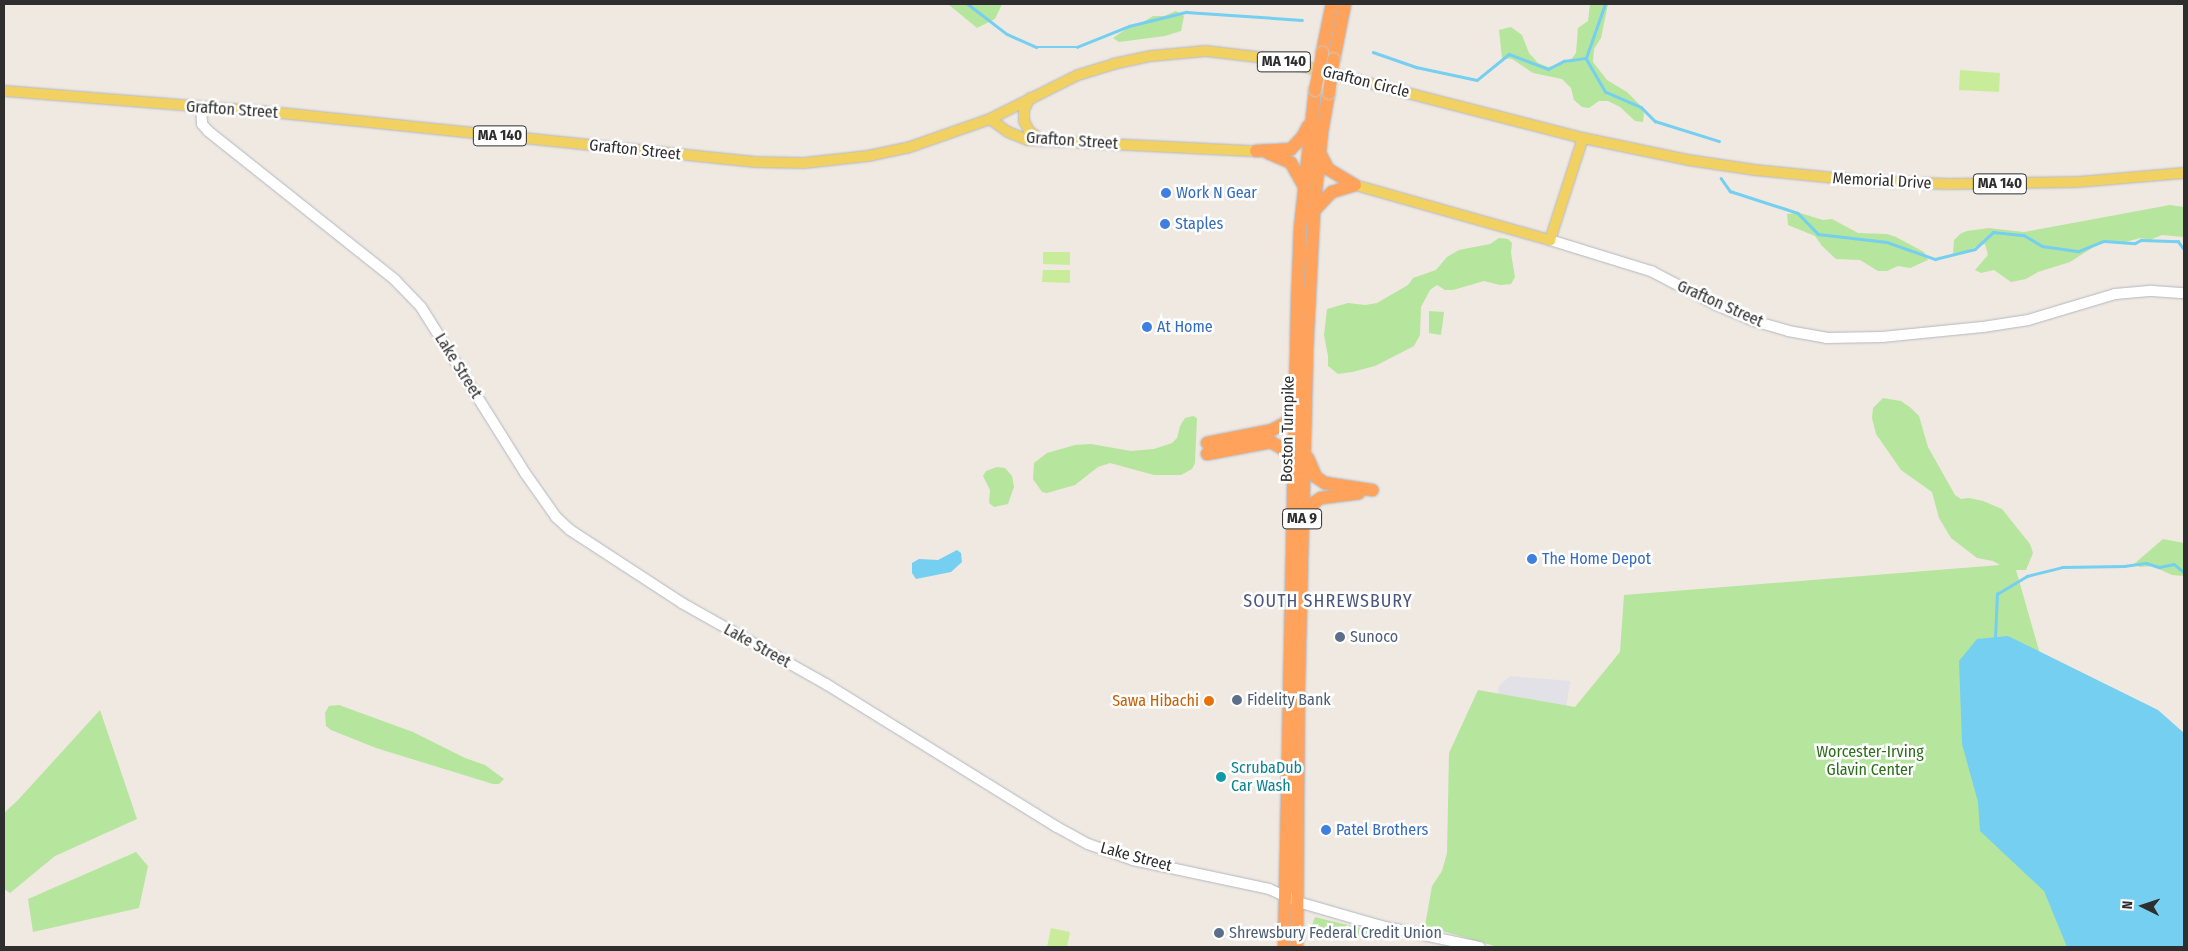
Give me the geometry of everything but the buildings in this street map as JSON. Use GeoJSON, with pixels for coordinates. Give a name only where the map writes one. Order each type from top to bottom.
{"type":"FeatureCollection","features":[{"type":"Feature","properties":{"kind":"highway","name":"Boston Turnpike"},"geometry":{"type":"LineString","coordinates":[[1284,947],[1299,260],[1304,188],[1315,90],[1332,4]]}},
{"type":"Feature","properties":{"kind":"highway","name":"Boston Turnpike"},"geometry":{"type":"LineString","coordinates":[[1297,947],[1306,351],[1314,211],[1320,149],[1328,93],[1345,4]]}},
{"type":"Feature","properties":{"kind":"highway"},"geometry":{"type":"LineString","coordinates":[[1256,151],[1291,149],[1303,136],[1311,122]]}},
{"type":"Feature","properties":{"kind":"highway"},"geometry":{"type":"LineString","coordinates":[[1320,149],[1326,167],[1355,185]]}},
{"type":"Feature","properties":{"kind":"highway"},"geometry":{"type":"LineString","coordinates":[[1256,151],[1280,156],[1288,161],[1298,172],[1304,188]]}},
{"type":"Feature","properties":{"kind":"highway"},"geometry":{"type":"LineString","coordinates":[[1314,211],[1334,190],[1355,185]]}},
{"type":"Feature","properties":{"kind":"highway"},"geometry":{"type":"LineString","coordinates":[[1294,468],[1285,450],[1271,442],[1207,449],[1272,430],[1287,422],[1295,409]]}},
{"type":"Feature","properties":{"kind":"highway"},"geometry":{"type":"LineString","coordinates":[[1302,525],[1307,513],[1321,498],[1372,490],[1325,483],[1319,480],[1312,470],[1305,448]]}},
{"type":"Feature","properties":{"kind":"main road","name":"Grafton Circle"},"geometry":{"type":"LineString","coordinates":[[990,118],[1078,75],[1113,64],[1151,56],[1206,51],[1275,59],[1583,138]]}},
{"type":"Feature","properties":{"kind":"main road","name":"Grafton Street"},"geometry":{"type":"LineString","coordinates":[[4,91],[291,114],[755,162],[804,163],[868,156],[907,148],[990,118],[1015,136],[1028,140],[1256,151]]}},
{"type":"Feature","properties":{"kind":"main road"},"geometry":{"type":"LineString","coordinates":[[1030,98],[1024,110],[1026,127],[1032,135],[1045,141]]}},
{"type":"Feature","properties":{"kind":"main road"},"geometry":{"type":"LineString","coordinates":[[1550,240],[1583,138]]}},
{"type":"Feature","properties":{"kind":"main road","name":"Memorial Drive"},"geometry":{"type":"LineString","coordinates":[[1583,138],[1730,167],[1873,181],[1950,184],[2035,184],[2184,173]]}},
{"type":"Feature","properties":{"kind":"main road","name":"Grafton Street"},"geometry":{"type":"LineString","coordinates":[[1355,185],[1550,240]]}},
{"type":"Feature","properties":{"kind":"street","name":"Lake Street"},"geometry":{"type":"LineString","coordinates":[[201,108],[202,124],[208,131],[395,280],[421,307],[540,496],[570,530],[682,603],[826,684],[1057,827],[1088,844],[1133,860],[1192,871],[1269,889],[1298,902],[1381,926],[1480,947]]}},
{"type":"Feature","properties":{"kind":"street","name":"Grafton Street"},"geometry":{"type":"LineString","coordinates":[[1550,240],[1651,271],[1716,305],[1749,319],[1788,331],[1826,338],[1882,337],[1983,327],[2028,320],[2069,306],[2115,294],[2152,291],[2184,293]]}},
{"type":"Feature","properties":{"kind":"shaded area"},"geometry":{"type":"Polygon","coordinates":[[[1510,676],[1570,681],[1563,731],[1494,728],[1499,686],[1510,676]]]}},
{"type":"Feature","properties":{"kind":"green space"},"geometry":{"type":"Polygon","coordinates":[[[948,4],[1002,4],[995,19],[977,28],[948,4]]]}},
{"type":"Feature","properties":{"kind":"green space"},"geometry":{"type":"Polygon","coordinates":[[[1590,4],[1608,4],[1601,38],[1594,49],[1593,62],[1607,80],[1627,92],[1640,105],[1644,114],[1643,122],[1635,121],[1620,107],[1608,101],[1599,101],[1589,108],[1582,107],[1574,100],[1571,88],[1562,79],[1533,73],[1512,59],[1502,58],[1499,30],[1511,27],[1522,35],[1529,53],[1538,63],[1548,67],[1569,62],[1576,53],[1578,28],[1588,21],[1590,4]]]}},
{"type":"Feature","properties":{"kind":"green space"},"geometry":{"type":"Polygon","coordinates":[[[1176,11],[1184,16],[1181,31],[1165,36],[1119,42],[1113,38],[1129,27],[1140,24],[1153,16],[1164,16],[1176,11]]]}},
{"type":"Feature","properties":{"kind":"green space"},"geometry":{"type":"Polygon","coordinates":[[[1960,70],[2000,73],[1999,92],[1959,90],[1960,70]]]}},
{"type":"Feature","properties":{"kind":"green space"},"geometry":{"type":"Polygon","coordinates":[[[2170,205],[2184,207],[2184,237],[2162,235],[2150,240],[2141,238],[2125,242],[2103,241],[2070,262],[2038,272],[2026,279],[2011,282],[1994,270],[1981,273],[1975,270],[1988,255],[1985,244],[1966,252],[1953,254],[1954,240],[1960,234],[1967,231],[1989,228],[2024,232],[2170,205]]]}},
{"type":"Feature","properties":{"kind":"green space"},"geometry":{"type":"Polygon","coordinates":[[[1800,213],[1823,220],[1832,219],[1858,233],[1887,234],[1896,237],[1924,252],[1928,260],[1910,268],[1898,266],[1887,271],[1878,271],[1860,260],[1836,259],[1822,246],[1815,236],[1788,225],[1787,214],[1800,213]]]}},
{"type":"Feature","properties":{"kind":"green space"},"geometry":{"type":"Polygon","coordinates":[[[1499,238],[1508,239],[1512,243],[1511,253],[1515,277],[1511,284],[1500,285],[1484,281],[1453,290],[1445,290],[1437,285],[1430,290],[1421,307],[1420,335],[1414,346],[1375,366],[1352,372],[1338,374],[1328,366],[1324,335],[1327,309],[1348,303],[1365,305],[1377,303],[1408,285],[1413,278],[1436,270],[1447,257],[1459,250],[1490,244],[1499,238]]]}},
{"type":"Feature","properties":{"kind":"green space"},"geometry":{"type":"Polygon","coordinates":[[[1043,252],[1070,252],[1070,265],[1043,264],[1043,252]]]}},
{"type":"Feature","properties":{"kind":"green space"},"geometry":{"type":"Polygon","coordinates":[[[1043,270],[1070,270],[1070,283],[1042,282],[1043,270]]]}},
{"type":"Feature","properties":{"kind":"green space"},"geometry":{"type":"Polygon","coordinates":[[[1429,311],[1444,312],[1441,335],[1429,333],[1429,311]]]}},
{"type":"Feature","properties":{"kind":"green space","name":"Worcester-Irving Glavin Center"},"geometry":{"type":"Polygon","coordinates":[[[1883,398],[1901,401],[1919,416],[1928,447],[1955,495],[1961,499],[1969,498],[1983,501],[2002,509],[2030,544],[2033,553],[2026,570],[2016,570],[2102,871],[2184,947],[1498,947],[1425,926],[1432,886],[1442,871],[1447,853],[1449,753],[1478,690],[1575,707],[1620,652],[1624,595],[2000,565],[1993,561],[1977,558],[1951,538],[1939,518],[1932,492],[1901,470],[1876,434],[1872,418],[1873,408],[1883,398]]]}},
{"type":"Feature","properties":{"kind":"green space"},"geometry":{"type":"Polygon","coordinates":[[[1193,416],[1197,418],[1195,463],[1192,469],[1181,475],[1154,475],[1110,463],[1098,467],[1075,485],[1047,493],[1042,492],[1033,479],[1034,463],[1047,453],[1075,445],[1091,444],[1131,451],[1154,449],[1172,443],[1177,438],[1180,426],[1185,418],[1193,416]]]}},
{"type":"Feature","properties":{"kind":"green space"},"geometry":{"type":"Polygon","coordinates":[[[997,467],[1005,468],[1012,476],[1014,487],[1008,504],[994,507],[989,503],[990,490],[983,476],[986,471],[997,467]]]}},
{"type":"Feature","properties":{"kind":"green space"},"geometry":{"type":"Polygon","coordinates":[[[2163,539],[2184,543],[2184,576],[2172,575],[2152,566],[2140,567],[2134,564],[2163,539]]]}},
{"type":"Feature","properties":{"kind":"green space"},"geometry":{"type":"Polygon","coordinates":[[[339,705],[413,732],[465,758],[485,765],[504,779],[499,784],[493,784],[376,748],[331,730],[326,726],[325,713],[329,706],[339,705]]]}},
{"type":"Feature","properties":{"kind":"green space"},"geometry":{"type":"Polygon","coordinates":[[[100,710],[137,819],[55,856],[10,893],[4,889],[4,813],[100,710]]]}},
{"type":"Feature","properties":{"kind":"green space"},"geometry":{"type":"Polygon","coordinates":[[[136,852],[148,866],[139,908],[33,932],[28,899],[136,852]]]}},
{"type":"Feature","properties":{"kind":"green space"},"geometry":{"type":"Polygon","coordinates":[[[1315,917],[1401,938],[1309,934],[1315,917]]]}},
{"type":"Feature","properties":{"kind":"green space"},"geometry":{"type":"Polygon","coordinates":[[[1051,928],[1070,932],[1067,947],[1047,947],[1051,928]]]}},
{"type":"Feature","properties":{"kind":"water"},"geometry":{"type":"Polygon","coordinates":[[[957,550],[961,553],[962,562],[951,572],[916,579],[912,573],[912,563],[919,559],[938,560],[957,550]]]}},
{"type":"Feature","properties":{"kind":"water"},"geometry":{"type":"Polygon","coordinates":[[[2008,636],[2158,710],[2184,733],[2184,947],[2067,947],[2044,891],[1980,831],[1978,802],[1962,744],[1959,661],[1977,639],[2008,636]]]}},
{"type":"Feature","properties":{"kind":"waterway"},"geometry":{"type":"LineString","coordinates":[[968,4],[1007,34],[1036,47],[1077,47],[1129,26],[1186,12],[1302,20]]}},
{"type":"Feature","properties":{"kind":"waterway"},"geometry":{"type":"LineString","coordinates":[[1586,58],[1605,4]]}},
{"type":"Feature","properties":{"kind":"waterway"},"geometry":{"type":"LineString","coordinates":[[1373,52],[1416,67],[1477,80],[1509,54],[1548,69],[1564,61],[1586,58],[1606,92],[1641,107],[1655,121],[1719,141]]}},
{"type":"Feature","properties":{"kind":"waterway"},"geometry":{"type":"LineString","coordinates":[[1721,178],[1730,191],[1798,213],[1818,234],[1887,242],[1935,259],[1975,249],[1993,232],[2024,235],[2042,246],[2079,251],[2104,241],[2135,243],[2141,240],[2178,241],[2184,249]]}},
{"type":"Feature","properties":{"kind":"waterway"},"geometry":{"type":"LineString","coordinates":[[1995,639],[1997,594],[2027,576],[2062,567],[2124,566],[2146,563],[2159,567],[2174,564],[2184,572]]}},
{"type":"Feature","properties":{"kind":"place","name":"Work N Gear"},"geometry":{"type":"Point","coordinates":[1166,193]}},
{"type":"Feature","properties":{"kind":"place","name":"Staples"},"geometry":{"type":"Point","coordinates":[1165,224]}},
{"type":"Feature","properties":{"kind":"place","name":"At Home"},"geometry":{"type":"Point","coordinates":[1147,327]}},
{"type":"Feature","properties":{"kind":"place","name":"The Home Depot"},"geometry":{"type":"Point","coordinates":[1532,559]}},
{"type":"Feature","properties":{"kind":"place","name":"Sunoco"},"geometry":{"type":"Point","coordinates":[1340,637]}},
{"type":"Feature","properties":{"kind":"place","name":"Fidelity Bank"},"geometry":{"type":"Point","coordinates":[1237,700]}},
{"type":"Feature","properties":{"kind":"place","name":"Sawa Hibachi"},"geometry":{"type":"Point","coordinates":[1209,701]}},
{"type":"Feature","properties":{"kind":"place","name":"ScrubaDub Car Wash"},"geometry":{"type":"Point","coordinates":[1221,777]}},
{"type":"Feature","properties":{"kind":"place","name":"Patel Brothers"},"geometry":{"type":"Point","coordinates":[1326,830]}},
{"type":"Feature","properties":{"kind":"place","name":"Shrewsbury Federal Credit Union"},"geometry":{"type":"Point","coordinates":[1219,933]}},
{"type":"Feature","properties":{"kind":"district","name":"SOUTH SHREWSBURY"},"geometry":{"type":"Point","coordinates":[1328,601]}}]}
